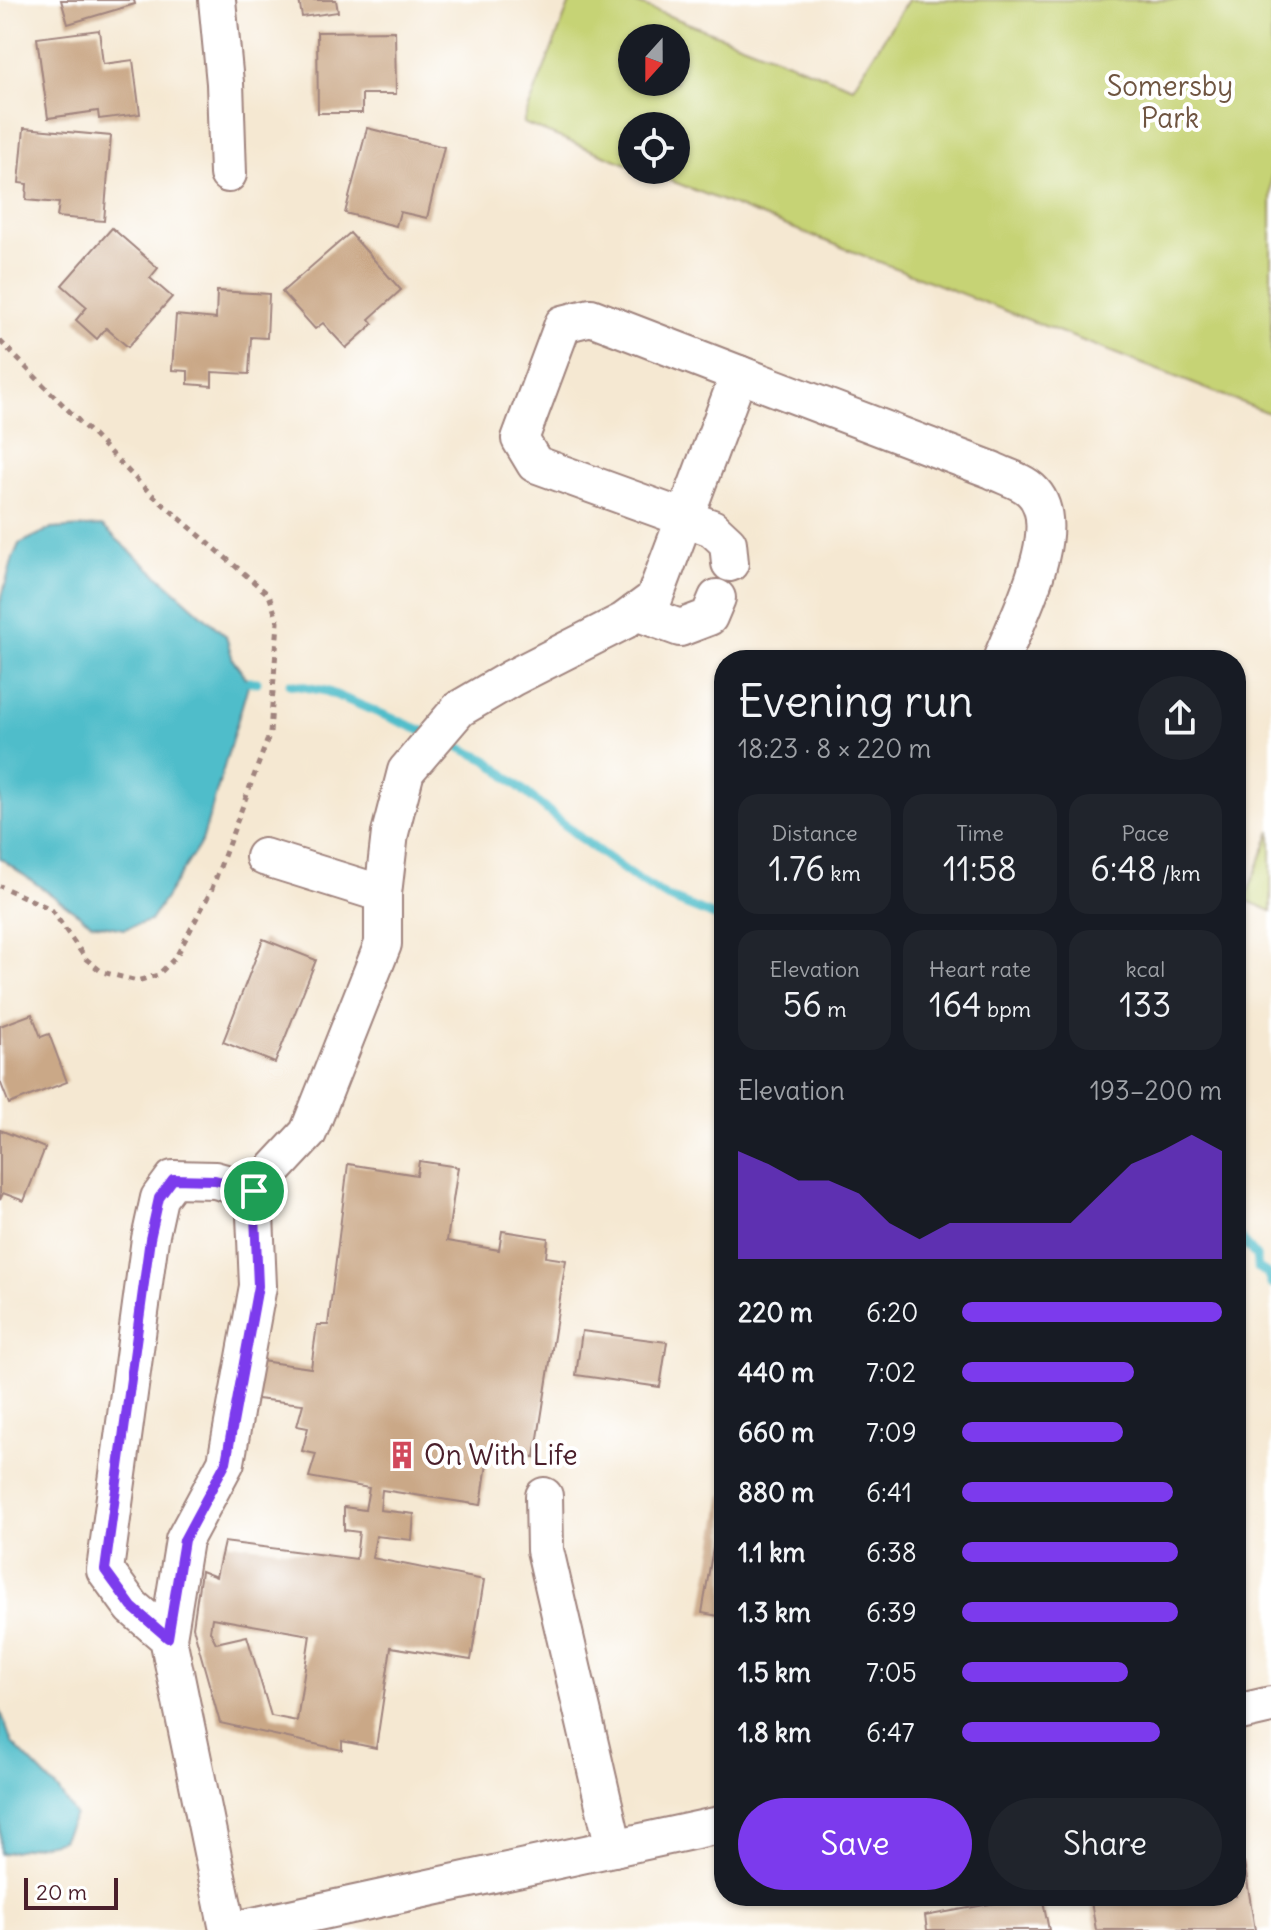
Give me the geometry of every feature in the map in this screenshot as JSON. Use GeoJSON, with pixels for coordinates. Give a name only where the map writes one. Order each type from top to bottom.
{"type":"FeatureCollection","features":[{"type":"Feature","properties":{"kind":"street"},"geometry":{"type":"LineString","coordinates":[[217,0],[225,83],[228,174]]}},
{"type":"Feature","properties":{"kind":"street"},"geometry":{"type":"LineString","coordinates":[[730,563],[728,543],[712,528],[683,521],[535,464],[520,439],[563,324],[591,317],[992,470],[1031,490],[1046,519],[1045,546],[1005,650]]}},
{"type":"Feature","properties":{"kind":"street"},"geometry":{"type":"LineString","coordinates":[[228,1930],[168,1638],[184,1540],[226,1462],[258,1286],[254,1191],[308,1133],[383,944],[383,894],[390,833],[406,771],[459,709],[636,612],[654,599],[739,374]]}},
{"type":"Feature","properties":{"kind":"street"},"geometry":{"type":"LineString","coordinates":[[636,612],[680,628],[709,617],[717,598]]}},
{"type":"Feature","properties":{"kind":"street"},"geometry":{"type":"LineString","coordinates":[[264,857],[383,894]]}},
{"type":"Feature","properties":{"kind":"street"},"geometry":{"type":"LineString","coordinates":[[168,1638],[132,1607],[105,1570],[150,1239],[159,1198],[173,1179],[215,1180],[254,1191]]}},
{"type":"Feature","properties":{"kind":"street"},"geometry":{"type":"LineString","coordinates":[[544,1496],[545,1550],[614,1848]]}},
{"type":"Feature","properties":{"kind":"street"},"geometry":{"type":"LineString","coordinates":[[1246,1711],[1271,1705]]}},
{"type":"Feature","properties":{"kind":"street"},"geometry":{"type":"LineString","coordinates":[[235,1930],[714,1826]]}},
{"type":"Feature","properties":{"kind":"path"},"geometry":{"type":"LineString","coordinates":[[0,341],[149,492],[269,595],[278,622],[270,733],[211,891],[176,957],[158,975],[137,981],[102,972],[86,959],[51,909],[0,886]]}},
{"type":"Feature","properties":{"kind":"green space","name":"Somersby Park"},"geometry":{"type":"Polygon","coordinates":[[[571,0],[628,0],[853,87],[908,0],[1271,0],[1271,414],[679,184],[690,184],[690,112],[618,112],[618,160],[523,123],[571,0]]]}},
{"type":"Feature","properties":{"kind":"green space"},"geometry":{"type":"Polygon","coordinates":[[[1271,831],[1271,911],[1246,900],[1271,831]]]}},
{"type":"Feature","properties":{"kind":"water"},"geometry":{"type":"Polygon","coordinates":[[[102,526],[226,636],[233,660],[249,682],[202,841],[150,921],[124,929],[91,923],[0,858],[0,603],[13,558],[19,544],[50,529],[102,526]]]}},
{"type":"Feature","properties":{"kind":"water"},"geometry":{"type":"Polygon","coordinates":[[[0,1709],[12,1743],[58,1790],[75,1815],[62,1840],[0,1854],[0,1709]]]}},
{"type":"Feature","properties":{"kind":"building"},"geometry":{"type":"Polygon","coordinates":[[[61,0],[134,0],[135,4],[68,24],[61,0]]]}},
{"type":"Feature","properties":{"kind":"building"},"geometry":{"type":"Polygon","coordinates":[[[299,0],[336,0],[338,12],[302,17],[299,0]]]}},
{"type":"Feature","properties":{"kind":"building"},"geometry":{"type":"Polygon","coordinates":[[[99,30],[103,64],[133,60],[140,114],[99,119],[98,111],[48,118],[37,38],[99,30]]]}},
{"type":"Feature","properties":{"kind":"building"},"geometry":{"type":"Polygon","coordinates":[[[395,31],[396,94],[362,94],[362,113],[318,113],[317,32],[395,31]]]}},
{"type":"Feature","properties":{"kind":"building"},"geometry":{"type":"Polygon","coordinates":[[[24,128],[111,136],[104,221],[57,217],[59,203],[26,200],[27,184],[19,183],[24,128]]]}},
{"type":"Feature","properties":{"kind":"building"},"geometry":{"type":"Polygon","coordinates":[[[367,128],[444,147],[427,218],[400,212],[396,226],[345,213],[367,128]]]}},
{"type":"Feature","properties":{"kind":"building"},"geometry":{"type":"Polygon","coordinates":[[[112,228],[158,268],[150,278],[172,297],[128,347],[106,328],[97,339],[76,320],[87,307],[62,285],[112,228]]]}},
{"type":"Feature","properties":{"kind":"building"},"geometry":{"type":"Polygon","coordinates":[[[350,233],[401,290],[369,319],[373,324],[346,348],[323,323],[315,329],[282,292],[350,233]]]}},
{"type":"Feature","properties":{"kind":"building"},"geometry":{"type":"Polygon","coordinates":[[[217,291],[269,294],[267,338],[251,337],[249,374],[212,372],[212,386],[188,384],[188,371],[172,370],[176,315],[216,319],[217,291]]]}},
{"type":"Feature","properties":{"kind":"building"},"geometry":{"type":"Polygon","coordinates":[[[263,939],[316,960],[275,1063],[223,1042],[263,939]]]}},
{"type":"Feature","properties":{"kind":"building"},"geometry":{"type":"Polygon","coordinates":[[[32,1014],[41,1037],[49,1034],[67,1082],[9,1104],[0,1081],[0,1026],[32,1014]]]}},
{"type":"Feature","properties":{"kind":"building"},"geometry":{"type":"Polygon","coordinates":[[[0,1130],[45,1148],[24,1201],[3,1193],[0,1200],[0,1130]]]}},
{"type":"Feature","properties":{"kind":"building","name":"On With Life"},"geometry":{"type":"Polygon","coordinates":[[[419,1161],[458,1167],[447,1241],[499,1250],[502,1231],[548,1238],[546,1257],[566,1260],[535,1457],[489,1450],[481,1505],[382,1490],[380,1510],[414,1514],[412,1540],[376,1536],[372,1558],[484,1580],[471,1660],[391,1647],[376,1748],[342,1741],[342,1750],[220,1723],[193,1627],[201,1571],[216,1577],[224,1542],[356,1559],[359,1532],[344,1530],[344,1507],[365,1510],[369,1488],[309,1477],[316,1454],[302,1451],[308,1428],[297,1426],[303,1404],[248,1398],[254,1360],[311,1368],[317,1325],[328,1325],[348,1164],[417,1175],[419,1161]],[[212,1618],[210,1631],[216,1643],[247,1636],[271,1716],[297,1721],[310,1635],[212,1618]]]}},
{"type":"Feature","properties":{"kind":"building"},"geometry":{"type":"Polygon","coordinates":[[[582,1331],[667,1342],[660,1387],[576,1375],[582,1331]]]}},
{"type":"Feature","properties":{"kind":"building"},"geometry":{"type":"Polygon","coordinates":[[[714,1542],[714,1615],[702,1613],[714,1542]]]}},
{"type":"Feature","properties":{"kind":"building"},"geometry":{"type":"Polygon","coordinates":[[[1246,1874],[1255,1930],[1096,1930],[1092,1906],[1246,1906],[1246,1874]]]}},
{"type":"Feature","properties":{"kind":"building"},"geometry":{"type":"Polygon","coordinates":[[[979,1906],[1044,1906],[1049,1930],[927,1930],[925,1916],[979,1906]]]}},
{"type":"Feature","properties":{"kind":"waterway"},"geometry":{"type":"LineString","coordinates":[[249,682],[257,682]]}},
{"type":"Feature","properties":{"kind":"waterway"},"geometry":{"type":"LineString","coordinates":[[290,684],[326,691],[430,734]]}},
{"type":"Feature","properties":{"kind":"waterway"},"geometry":{"type":"LineString","coordinates":[[443,740],[487,760],[583,840],[634,877],[667,897],[714,916]]}},
{"type":"Feature","properties":{"kind":"waterway"},"geometry":{"type":"LineString","coordinates":[[1246,1244],[1256,1256],[1258,1268],[1267,1273],[1271,1284]]}},
{"type":"Feature","properties":{"kind":"place","name":"On With Life"},"geometry":{"type":"Point","coordinates":[402,1455]}},
{"type":"Feature","properties":{"kind":"route"},"geometry":{"type":"LineString","coordinates":[[173,1179],[215,1180],[254,1191],[258,1286],[226,1462],[184,1540],[168,1638],[132,1607],[105,1570],[150,1239],[159,1198],[173,1179]]}}]}
